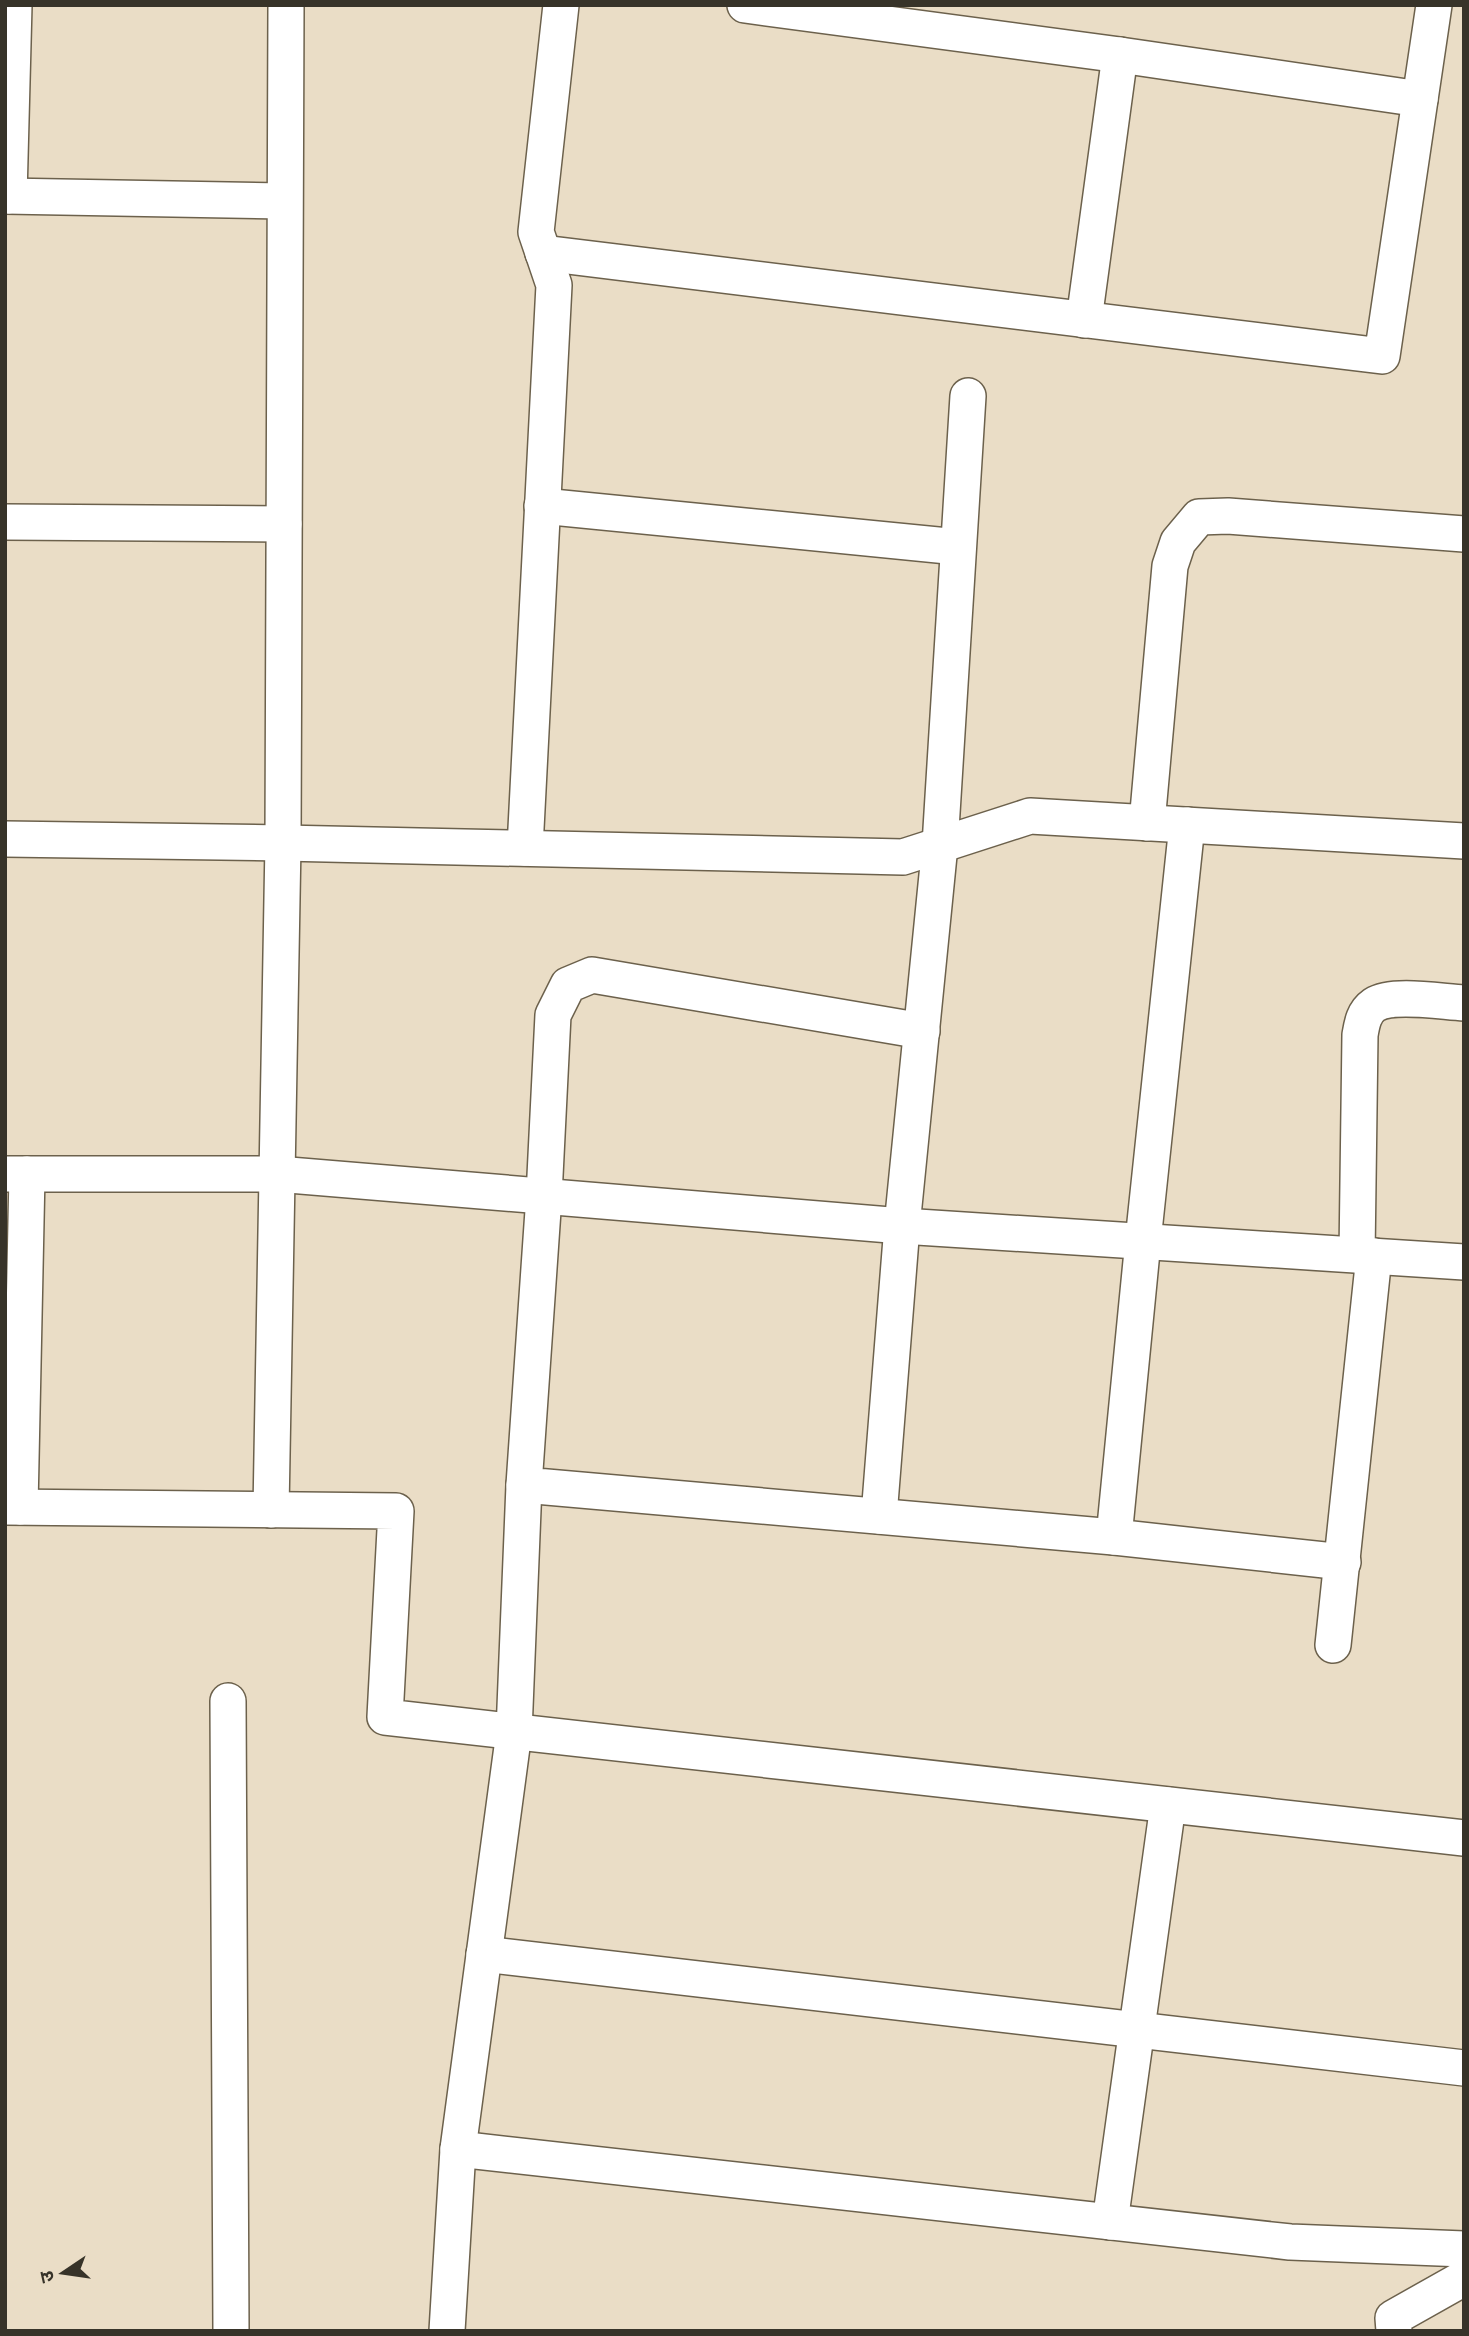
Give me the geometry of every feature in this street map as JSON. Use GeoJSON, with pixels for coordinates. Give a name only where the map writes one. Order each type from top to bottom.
{"type":"FeatureCollection","features":[{"type":"Feature","properties":{"kind":"street"},"geometry":{"type":"LineString","coordinates":[[14,5],[7,196],[284,201]]}},
{"type":"Feature","properties":{"kind":"street"},"geometry":{"type":"LineString","coordinates":[[271,1510],[283,843],[286,5]]}},
{"type":"Feature","properties":{"kind":"street"},"geometry":{"type":"LineString","coordinates":[[525,848],[554,285],[536,232],[561,5]]}},
{"type":"Feature","properties":{"kind":"street"},"geometry":{"type":"LineString","coordinates":[[745,5],[1120,55],[1420,99]]}},
{"type":"Feature","properties":{"kind":"street"},"geometry":{"type":"LineString","coordinates":[[543,253],[1381,356],[1434,5]]}},
{"type":"Feature","properties":{"kind":"street"},"geometry":{"type":"LineString","coordinates":[[1084,320],[1120,55]]}},
{"type":"Feature","properties":{"kind":"street"},"geometry":{"type":"LineString","coordinates":[[879,1517],[902,1226],[940,845],[968,396]]}},
{"type":"Feature","properties":{"kind":"street"},"geometry":{"type":"LineString","coordinates":[[542,506],[958,547]]}},
{"type":"Feature","properties":{"kind":"street"},"geometry":{"type":"LineString","coordinates":[[1147,823],[1170,566],[1178,542],[1199,517],[1228,516],[1464,534]]}},
{"type":"Feature","properties":{"kind":"street"},"geometry":{"type":"LineString","coordinates":[[5,522],[284,524]]}},
{"type":"Feature","properties":{"kind":"street"},"geometry":{"type":"LineString","coordinates":[[5,839],[904,857],[1030,816],[1464,841]]}},
{"type":"Feature","properties":{"kind":"street"},"geometry":{"type":"LineString","coordinates":[[1114,1537],[1187,825]]}},
{"type":"Feature","properties":{"kind":"street"},"geometry":{"type":"LineString","coordinates":[[447,2331],[458,2149],[514,1732],[524,1485],[544,1196],[553,1015],[568,985],[592,975],[922,1031]]}},
{"type":"Feature","properties":{"kind":"street"},"geometry":{"type":"LineString","coordinates":[[1333,1645],[1343,1562],[1366,1255],[1360,1035],[1364,1017],[1375,1005],[1394,999],[1464,1003]]}},
{"type":"Feature","properties":{"kind":"street"},"geometry":{"type":"LineString","coordinates":[[1464,1262],[902,1226],[277,1174],[16,1174],[13,1507],[396,1511],[385,1717],[1464,1838]]}},
{"type":"Feature","properties":{"kind":"street"},"geometry":{"type":"LineString","coordinates":[[524,1485],[1114,1537],[1343,1562]]}},
{"type":"Feature","properties":{"kind":"street"},"geometry":{"type":"LineString","coordinates":[[228,1701],[231,2331]]}},
{"type":"Feature","properties":{"kind":"street"},"geometry":{"type":"LineString","coordinates":[[1110,2222],[1168,1805]]}},
{"type":"Feature","properties":{"kind":"street"},"geometry":{"type":"LineString","coordinates":[[484,1954],[1464,2068]]}},
{"type":"Feature","properties":{"kind":"street"},"geometry":{"type":"LineString","coordinates":[[458,2149],[1290,2242],[1464,2249]]}},
{"type":"Feature","properties":{"kind":"street"},"geometry":{"type":"LineString","coordinates":[[1385,2326],[1464,2278]]}}]}
